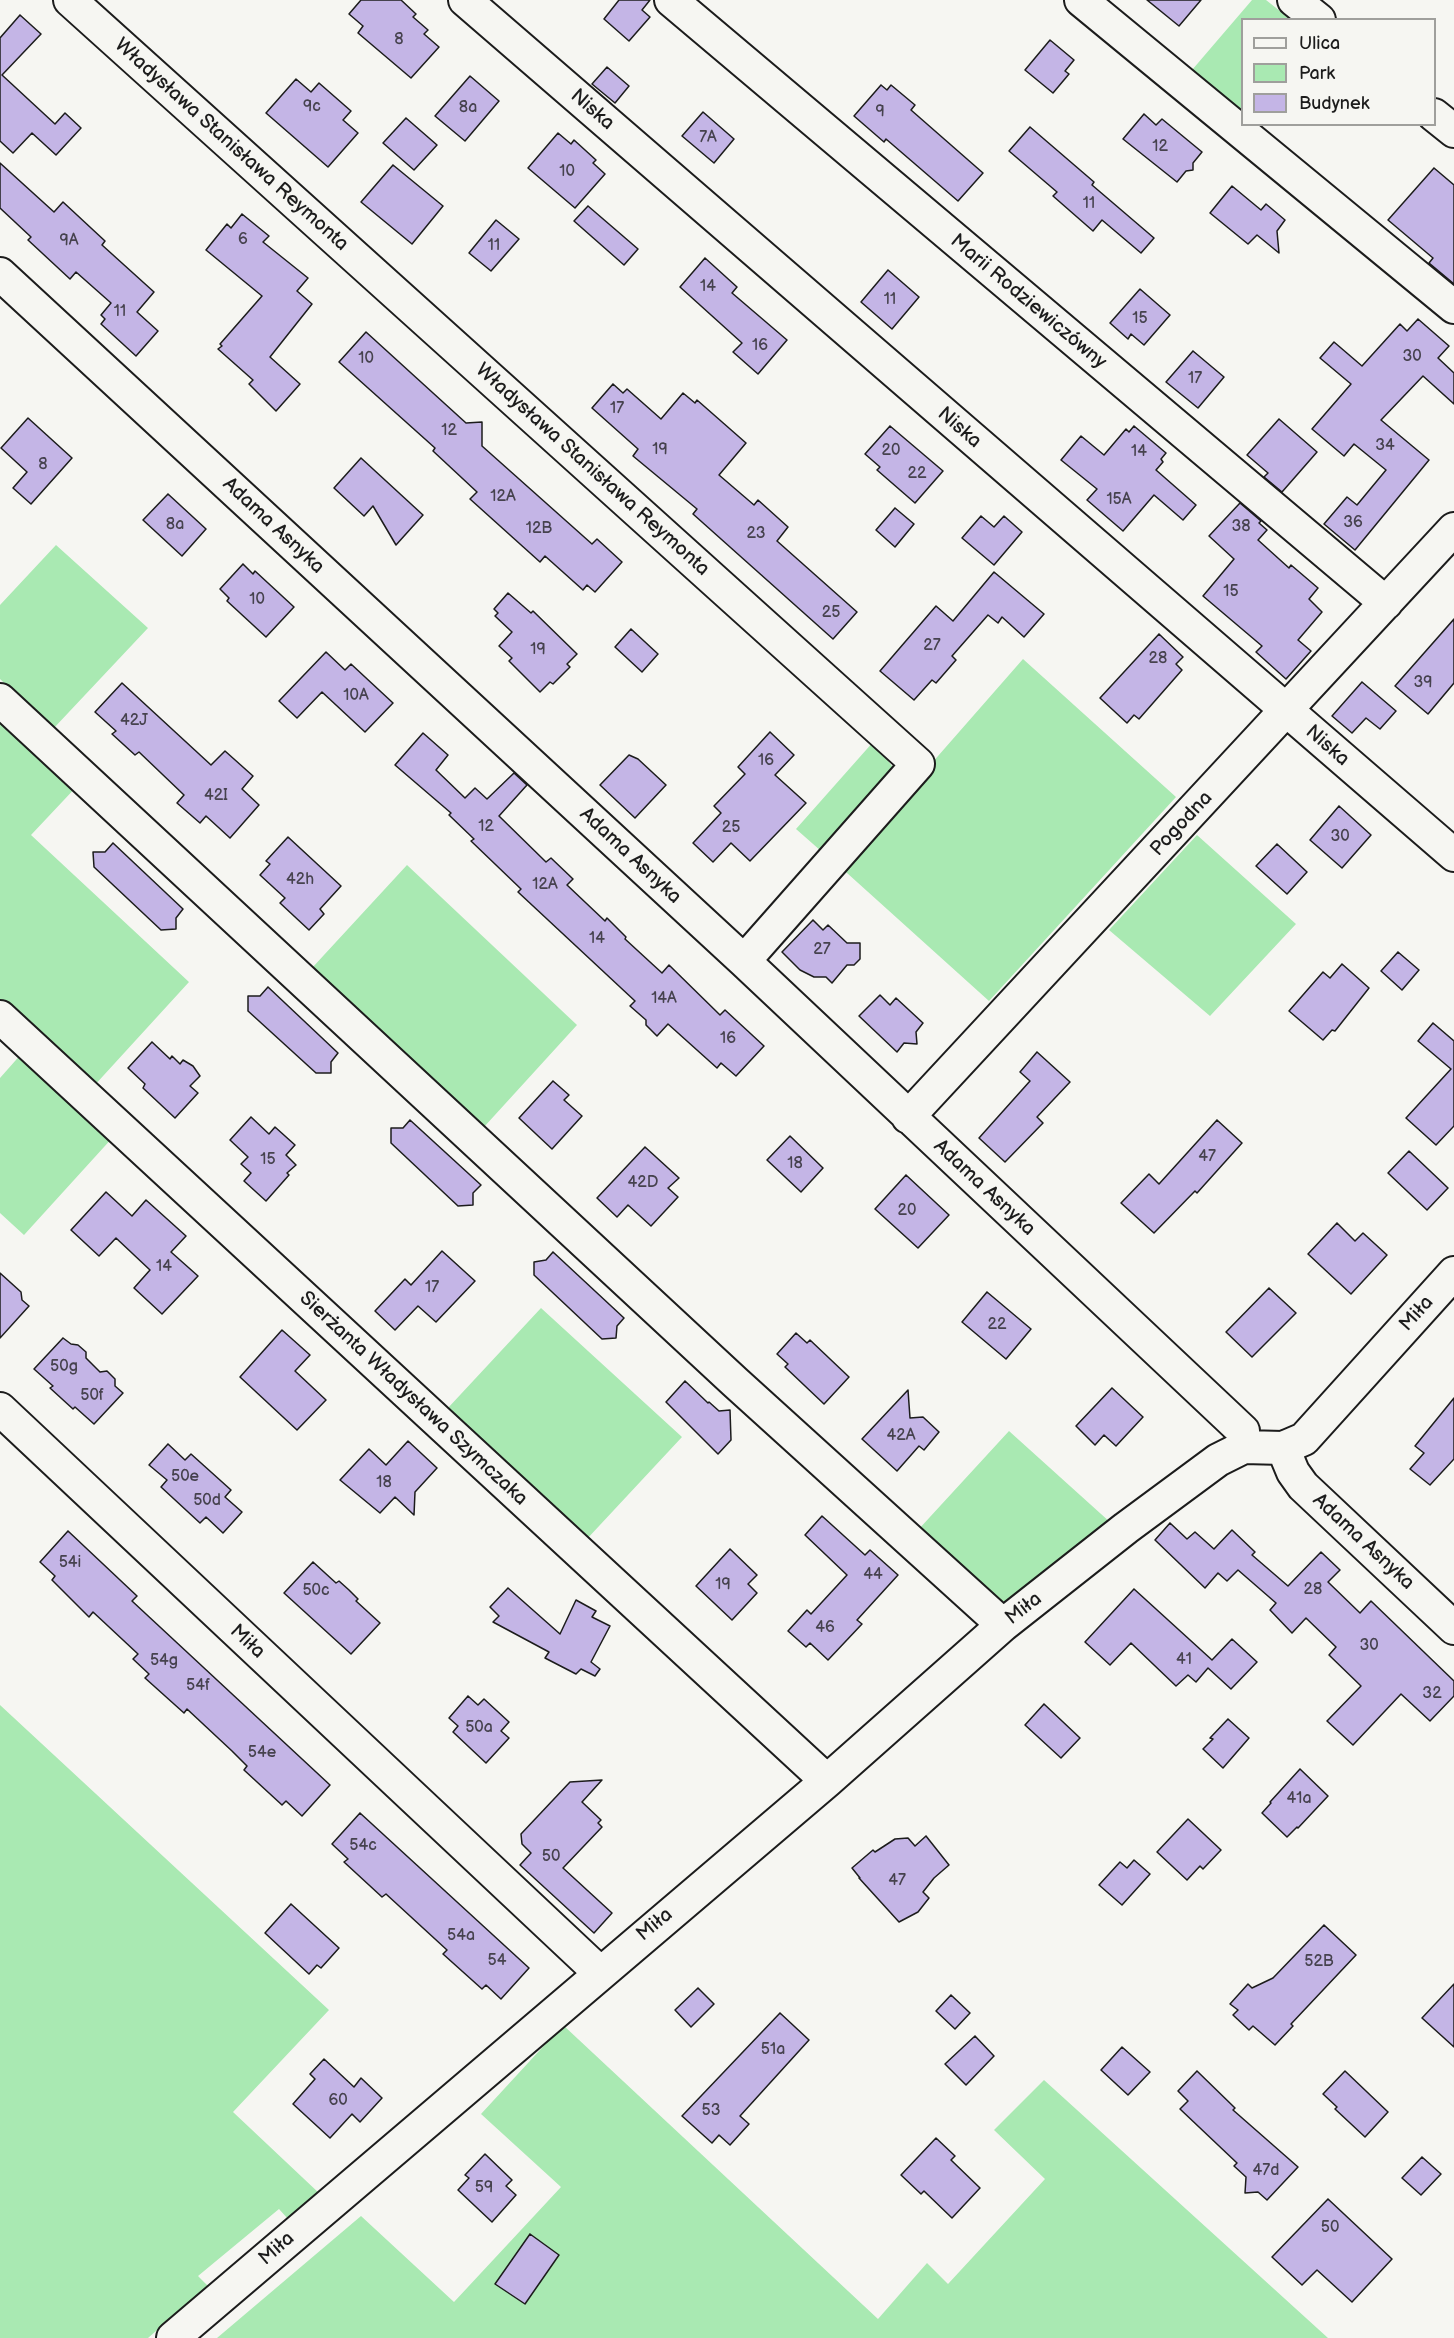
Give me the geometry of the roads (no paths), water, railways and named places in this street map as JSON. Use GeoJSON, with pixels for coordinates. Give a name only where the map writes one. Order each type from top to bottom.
{"type":"FeatureCollection","features":[{"type":"Feature","properties":{"kind":"street","name":"Władysława Stanisława Reymonta"},"geometry":{"type":"LineString","coordinates":[[70,0],[918,764],[744,961]]}},
{"type":"Feature","properties":{"kind":"street","name":"Niska"},"geometry":{"type":"LineString","coordinates":[[465,0],[1454,855]]}},
{"type":"Feature","properties":{"kind":"street","name":"Marii Rodziewiczówny"},"geometry":{"type":"LineString","coordinates":[[671,0],[1386,603]]}},
{"type":"Feature","properties":{"kind":"street"},"geometry":{"type":"LineString","coordinates":[[1081,0],[1454,307]]}},
{"type":"Feature","properties":{"kind":"street"},"geometry":{"type":"LineString","coordinates":[[1294,0],[1316,18]]}},
{"type":"Feature","properties":{"kind":"street"},"geometry":{"type":"LineString","coordinates":[[1436,116],[1454,131]]}},
{"type":"Feature","properties":{"kind":"street","name":"Adama Asnyka"},"geometry":{"type":"LineString","coordinates":[[0,274],[744,961],[1226,1414],[1243,1431],[1244,1447]]}},
{"type":"Feature","properties":{"kind":"street","name":"Pogodna"},"geometry":{"type":"LineString","coordinates":[[908,1117],[1454,529]]}},
{"type":"Feature","properties":{"kind":"street"},"geometry":{"type":"LineString","coordinates":[[0,700],[735,1382],[1003,1625]]}},
{"type":"Feature","properties":{"kind":"street","name":"Sierżanta Władysława Szymczaka"},"geometry":{"type":"LineString","coordinates":[[0,1017],[827,1781]]}},
{"type":"Feature","properties":{"kind":"street","name":"Miła"},"geometry":{"type":"LineString","coordinates":[[173,2338],[599,1972],[827,1781],[1003,1625],[1126,1528],[1218,1460],[1244,1447],[1283,1448],[1304,1439],[1454,1274]]}},
{"type":"Feature","properties":{"kind":"street","name":"Miła"},"geometry":{"type":"LineString","coordinates":[[0,1409],[599,1972]]}},
{"type":"Feature","properties":{"kind":"street","name":"Adama Asnyka"},"geometry":{"type":"LineString","coordinates":[[1283,1448],[1293,1472],[1303,1486],[1454,1628]]}}]}
